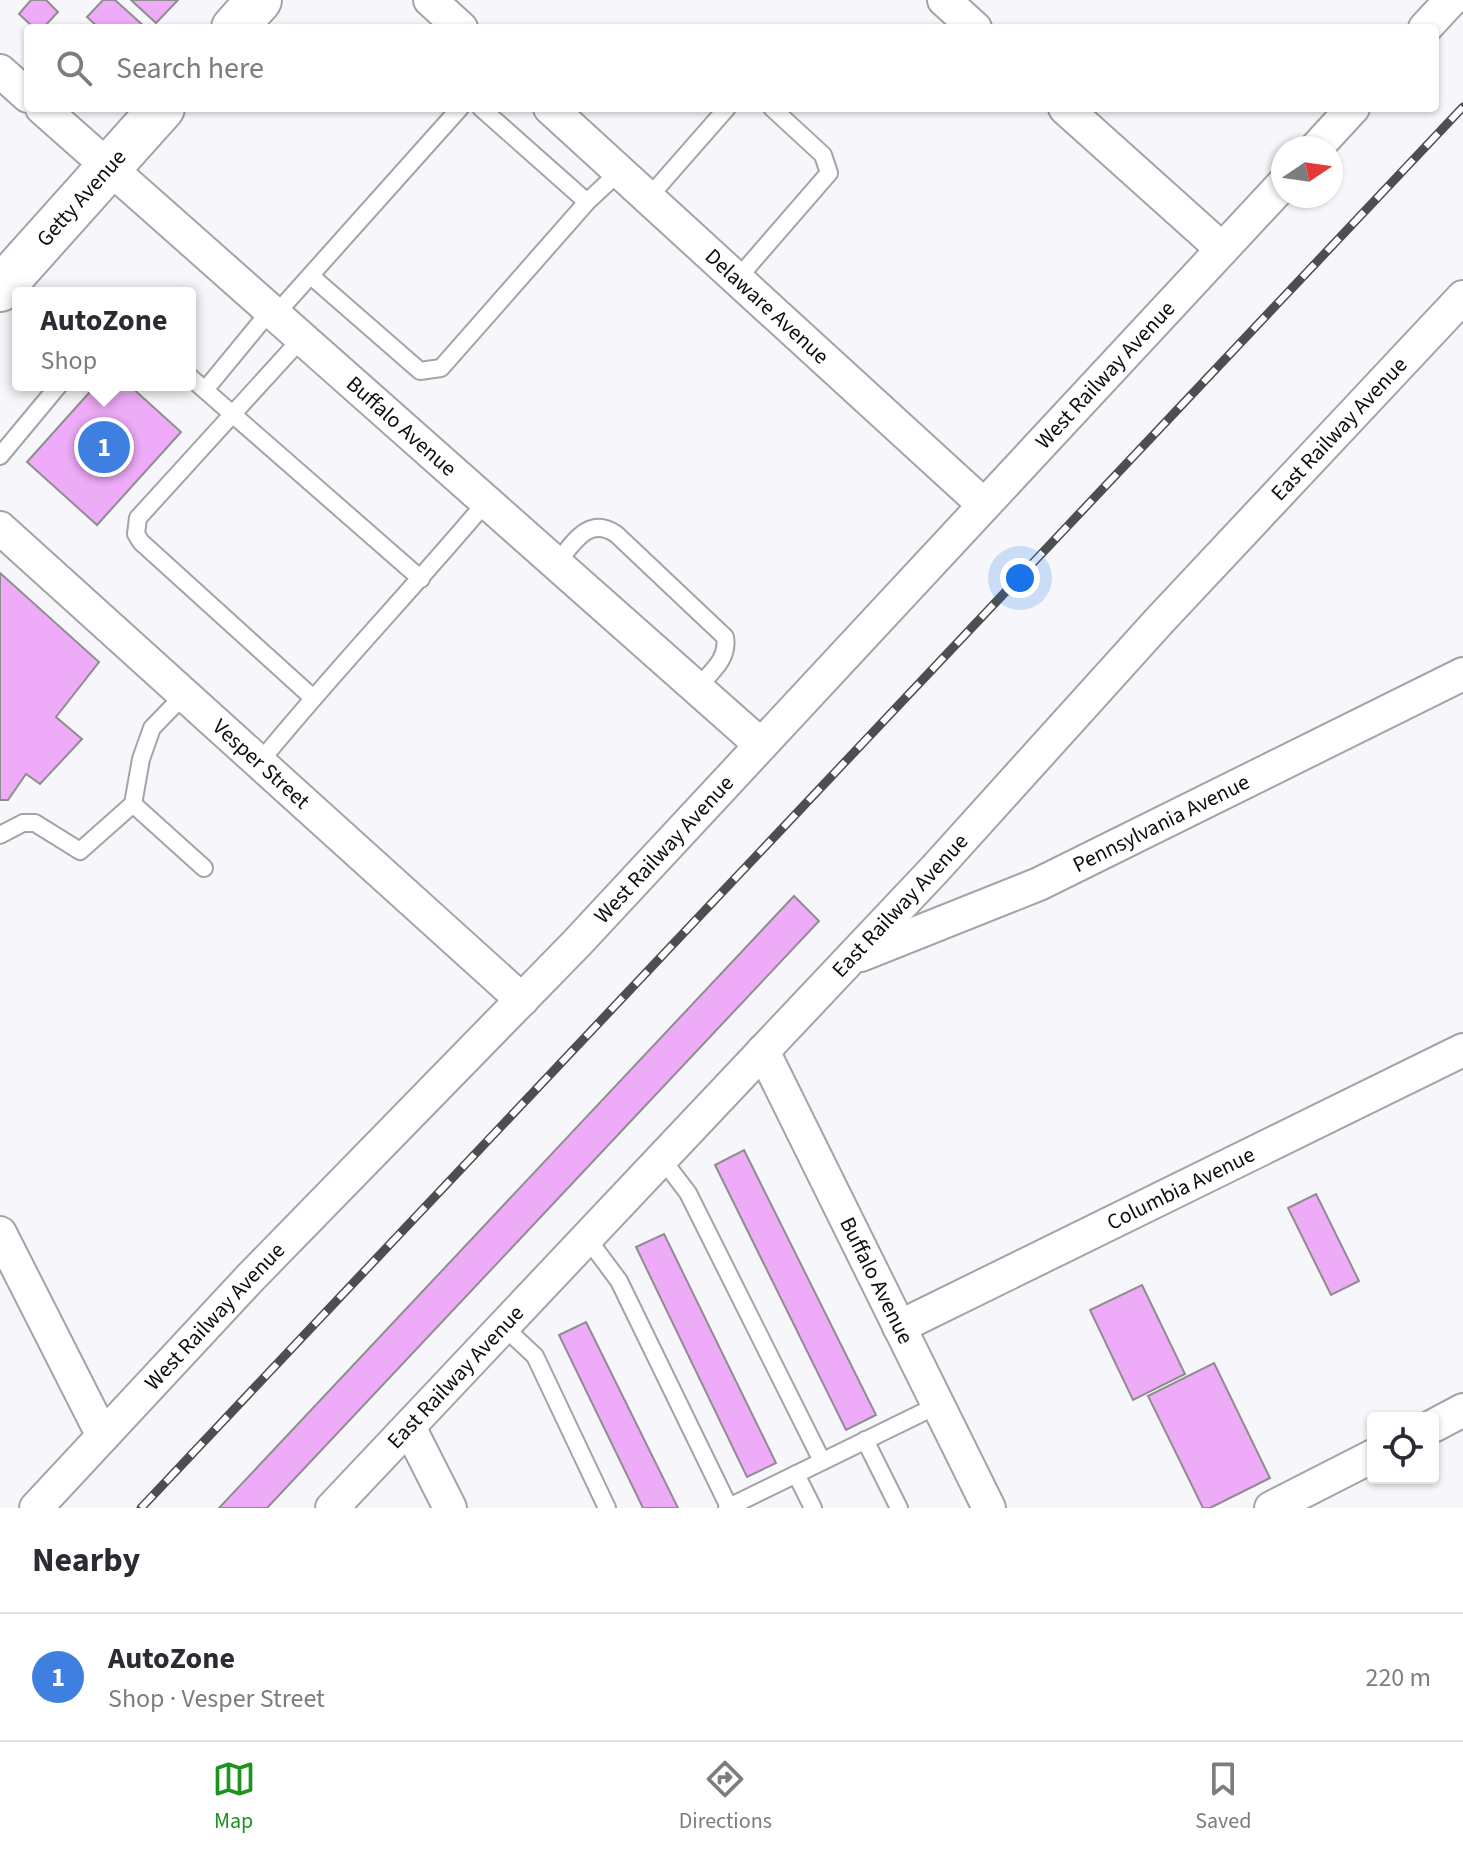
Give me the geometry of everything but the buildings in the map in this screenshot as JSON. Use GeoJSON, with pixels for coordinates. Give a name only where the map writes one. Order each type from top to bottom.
{"type":"FeatureCollection","features":[{"type":"Feature","properties":{"kind":"street"},"geometry":{"type":"LineString","coordinates":[[238,24],[259,0]]}},
{"type":"Feature","properties":{"kind":"street"},"geometry":{"type":"LineString","coordinates":[[430,0],[457,24]]}},
{"type":"Feature","properties":{"kind":"street"},"geometry":{"type":"LineString","coordinates":[[944,0],[971,24]]}},
{"type":"Feature","properties":{"kind":"street"},"geometry":{"type":"LineString","coordinates":[[1429,24],[1451,0]]}},
{"type":"Feature","properties":{"kind":"street"},"geometry":{"type":"LineString","coordinates":[[0,71],[24,92]]}},
{"type":"Feature","properties":{"kind":"street","name":"Buffalo Avenue"},"geometry":{"type":"LineString","coordinates":[[46,112],[761,745]]}},
{"type":"Feature","properties":{"kind":"street","name":"Getty Avenue"},"geometry":{"type":"LineString","coordinates":[[0,289],[158,112]]}},
{"type":"Feature","properties":{"kind":"street","name":"Delaware Avenue"},"geometry":{"type":"LineString","coordinates":[[554,112],[984,505]]}},
{"type":"Feature","properties":{"kind":"street"},"geometry":{"type":"LineString","coordinates":[[1069,112],[1222,249]]}},
{"type":"Feature","properties":{"kind":"street"},"geometry":{"type":"LineString","coordinates":[[1327,136],[1349,112]]}},
{"type":"Feature","properties":{"kind":"street","name":"West Railway Avenue"},"geometry":{"type":"LineString","coordinates":[[36,1508],[251,1277],[522,1000],[1271,197]]}},
{"type":"Feature","properties":{"kind":"street","name":"East Railway Avenue"},"geometry":{"type":"LineString","coordinates":[[332,1508],[936,868],[1160,620],[1463,297]]}},
{"type":"Feature","properties":{"kind":"street","name":"Vesper Street"},"geometry":{"type":"LineString","coordinates":[[0,528],[522,1000]]}},
{"type":"Feature","properties":{"kind":"street","name":"Pennsylvania Avenue"},"geometry":{"type":"LineString","coordinates":[[851,959],[1039,884],[1463,674]]}},
{"type":"Feature","properties":{"kind":"street","name":"Columbia Avenue"},"geometry":{"type":"LineString","coordinates":[[899,1327],[1463,1050]]}},
{"type":"Feature","properties":{"kind":"street","name":"Buffalo Avenue"},"geometry":{"type":"LineString","coordinates":[[763,1051],[989,1508]]}},
{"type":"Feature","properties":{"kind":"street"},"geometry":{"type":"LineString","coordinates":[[0,1233],[103,1436]]}},
{"type":"Feature","properties":{"kind":"street"},"geometry":{"type":"LineString","coordinates":[[1439,1423],[1463,1410]]}},
{"type":"Feature","properties":{"kind":"street"},"geometry":{"type":"LineString","coordinates":[[409,1427],[450,1508]]}},
{"type":"Feature","properties":{"kind":"street"},"geometry":{"type":"LineString","coordinates":[[1271,1508],[1367,1459]]}},
{"type":"Feature","properties":{"kind":"lane"},"geometry":{"type":"LineString","coordinates":[[205,390],[456,112]]}},
{"type":"Feature","properties":{"kind":"lane"},"geometry":{"type":"LineString","coordinates":[[486,112],[587,202]]}},
{"type":"Feature","properties":{"kind":"lane"},"geometry":{"type":"LineString","coordinates":[[649,197],[723,112]]}},
{"type":"Feature","properties":{"kind":"lane"},"geometry":{"type":"LineString","coordinates":[[738,278],[829,173],[823,155],[776,112]]}},
{"type":"Feature","properties":{"kind":"lane"},"geometry":{"type":"LineString","coordinates":[[311,276],[420,371],[441,368],[587,202],[620,171]]}},
{"type":"Feature","properties":{"kind":"lane"},"geometry":{"type":"LineString","coordinates":[[302,338],[138,518],[136,534],[141,542],[312,697]]}},
{"type":"Feature","properties":{"kind":"lane"},"geometry":{"type":"LineString","coordinates":[[196,382],[421,579]]}},
{"type":"Feature","properties":{"kind":"lane"},"geometry":{"type":"LineString","coordinates":[[0,456],[54,391]]}},
{"type":"Feature","properties":{"kind":"lane"},"geometry":{"type":"LineString","coordinates":[[259,763],[312,697],[421,579],[486,502]]}},
{"type":"Feature","properties":{"kind":"lane"},"geometry":{"type":"LineString","coordinates":[[556,564],[590,527],[601,527],[616,534],[725,637],[726,653],[697,688]]}},
{"type":"Feature","properties":{"kind":"lane"},"geometry":{"type":"LineString","coordinates":[[0,835],[23,823],[35,823],[80,851],[133,804],[141,759],[152,728],[184,695]]}},
{"type":"Feature","properties":{"kind":"lane"},"geometry":{"type":"LineString","coordinates":[[133,804],[204,868]]}},
{"type":"Feature","properties":{"kind":"lane"},"geometry":{"type":"LineString","coordinates":[[662,1159],[688,1193],[822,1461]]}},
{"type":"Feature","properties":{"kind":"lane"},"geometry":{"type":"LineString","coordinates":[[587,1238],[619,1281],[728,1508],[938,1405]]}},
{"type":"Feature","properties":{"kind":"lane"},"geometry":{"type":"LineString","coordinates":[[504,1327],[535,1356],[607,1508]]}},
{"type":"Feature","properties":{"kind":"lane"},"geometry":{"type":"LineString","coordinates":[[865,1440],[899,1508]]}},
{"type":"Feature","properties":{"kind":"lane"},"geometry":{"type":"LineString","coordinates":[[796,1474],[813,1508]]}},
{"type":"Feature","properties":{"kind":"railway"},"geometry":{"type":"LineString","coordinates":[[141,1508],[1463,107]]}},
{"type":"Feature","properties":{"kind":"place","name":"AutoZone"},"geometry":{"type":"Point","coordinates":[104,447]}}]}
